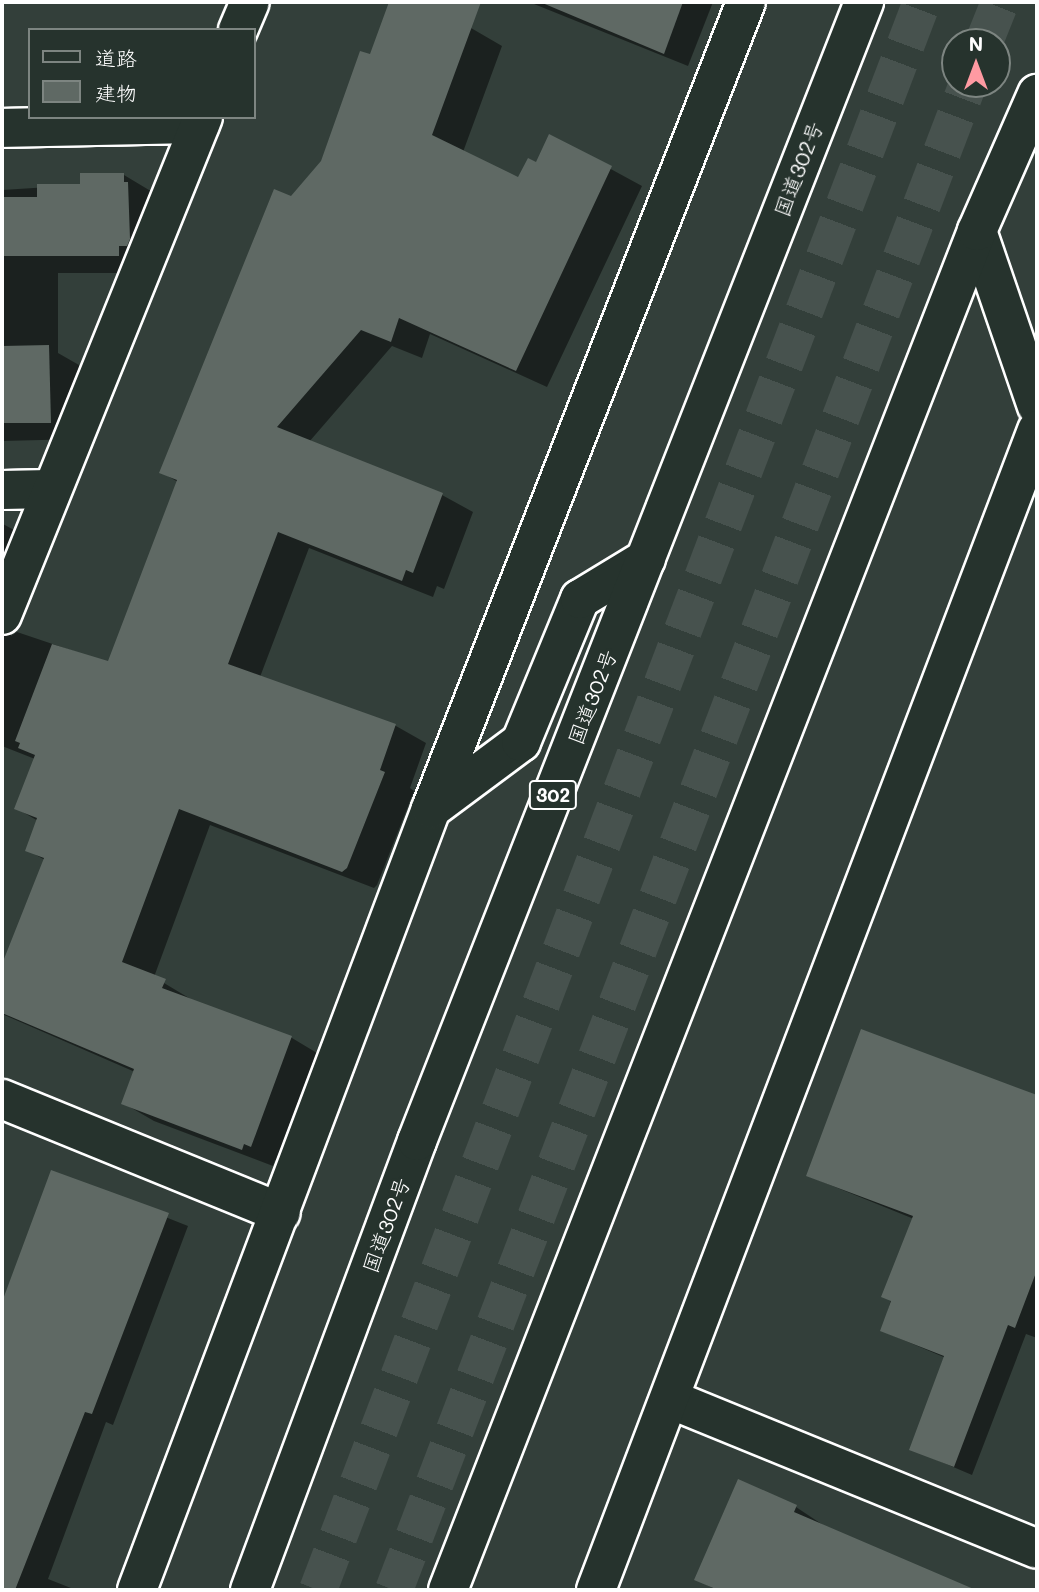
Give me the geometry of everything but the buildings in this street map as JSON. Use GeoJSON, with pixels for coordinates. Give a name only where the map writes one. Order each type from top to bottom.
{"type":"FeatureCollection","features":[{"type":"Feature","properties":{"kind":"main road"},"geometry":{"type":"LineString","coordinates":[[239,28],[250,2]]}},
{"type":"Feature","properties":{"kind":"main road"},"geometry":{"type":"LineString","coordinates":[[137,1590],[432,809],[746,2]]}},
{"type":"Feature","properties":{"kind":"main road","name":"国道302号"},"geometry":{"type":"LineString","coordinates":[[250,1590],[417,1141],[864,2]]}},
{"type":"Feature","properties":{"kind":"main road"},"geometry":{"type":"LineString","coordinates":[[448,1590],[977,231],[1037,94]]}},
{"type":"Feature","properties":{"kind":"main road"},"geometry":{"type":"LineString","coordinates":[[2,128],[201,120],[50,489],[2,615]]}},
{"type":"Feature","properties":{"kind":"main road"},"geometry":{"type":"LineString","coordinates":[[977,231],[1037,406]]}},
{"type":"Feature","properties":{"kind":"main road"},"geometry":{"type":"LineString","coordinates":[[596,1590],[1037,430]]}},
{"type":"Feature","properties":{"kind":"main road"},"geometry":{"type":"LineString","coordinates":[[2,491],[50,489]]}},
{"type":"Feature","properties":{"kind":"main road"},"geometry":{"type":"LineString","coordinates":[[432,809],[522,742],[580,599],[646,559]]}},
{"type":"Feature","properties":{"kind":"main road"},"geometry":{"type":"LineString","coordinates":[[2,1099],[281,1213]]}},
{"type":"Feature","properties":{"kind":"main road"},"geometry":{"type":"LineString","coordinates":[[670,1399],[1037,1549]]}},
{"type":"Feature","properties":{"kind":"tunnel"},"geometry":{"type":"LineString","coordinates":[[318,1590],[922,2]]}},
{"type":"Feature","properties":{"kind":"tunnel"},"geometry":{"type":"LineString","coordinates":[[990,28],[1000,2]]}},
{"type":"Feature","properties":{"kind":"tunnel"},"geometry":{"type":"LineString","coordinates":[[394,1590],[963,98]]}}]}
